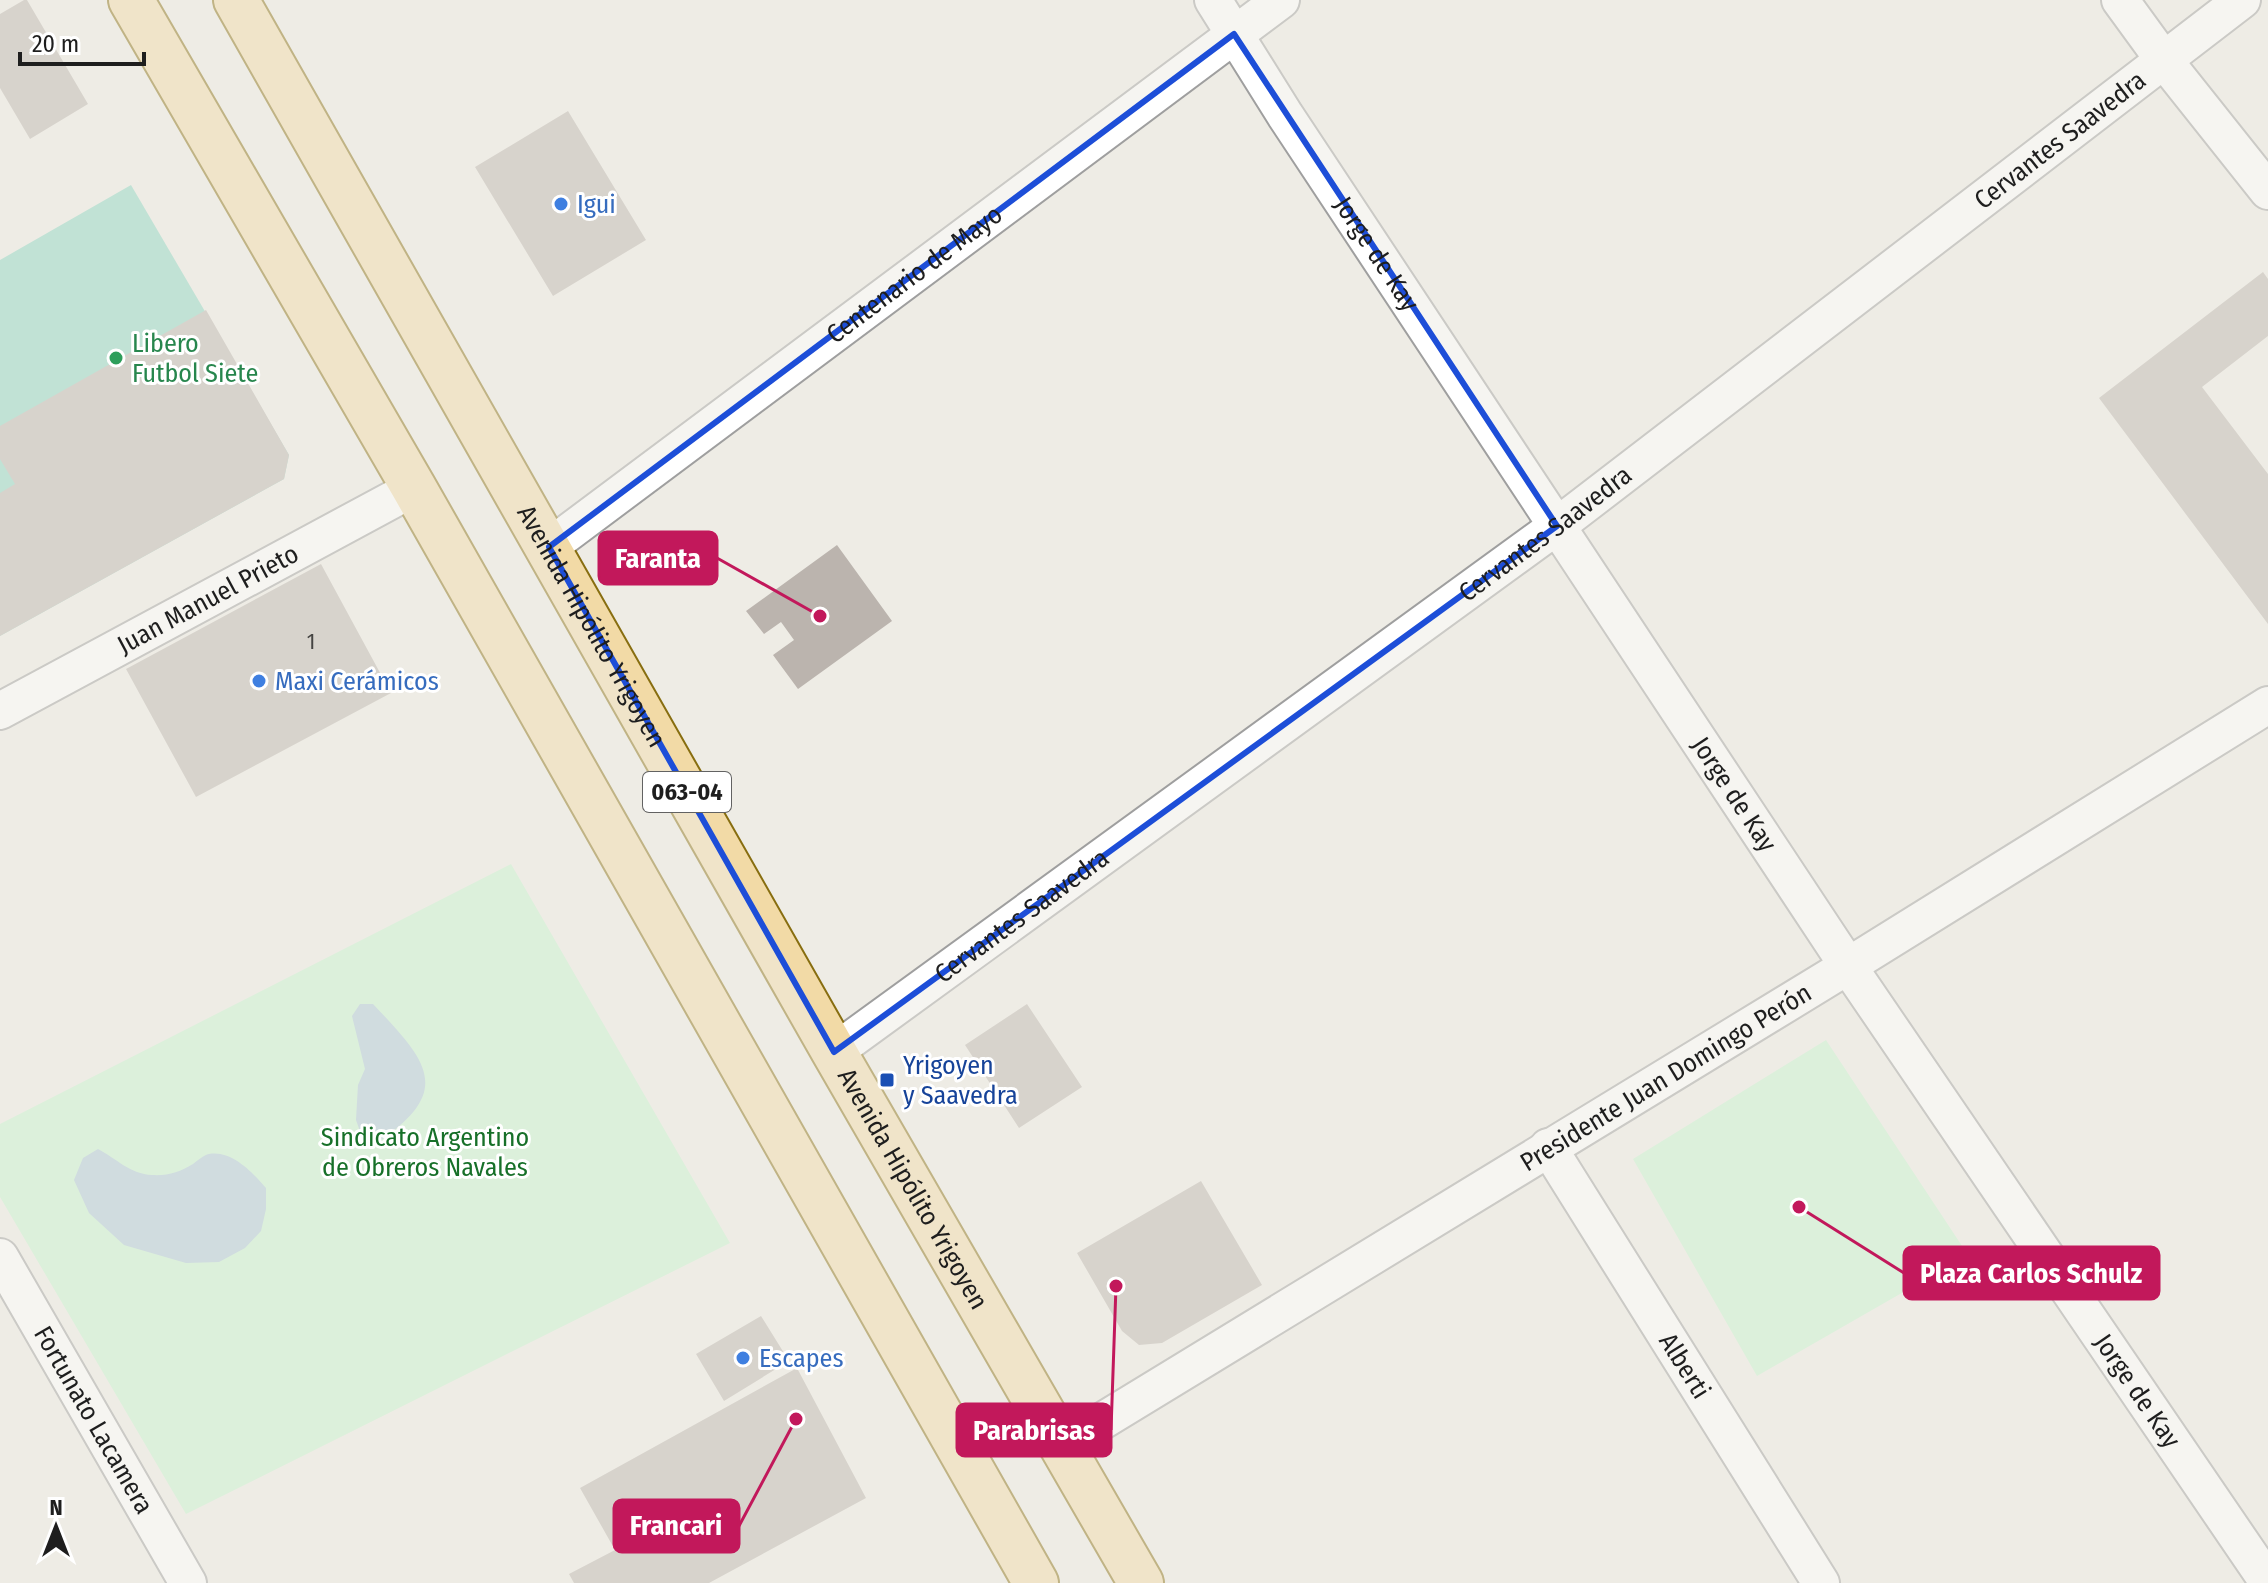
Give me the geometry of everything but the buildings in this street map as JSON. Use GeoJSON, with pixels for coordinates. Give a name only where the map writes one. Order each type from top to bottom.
{"type":"FeatureCollection","features":[{"type":"Feature","properties":{"kind":"main road","name":"063-04"},"geometry":{"type":"LineString","coordinates":[[131,0],[414,488],[1036,1583]]}},
{"type":"Feature","properties":{"kind":"main road","name":"Avenida Hipólito Yrigoyen"},"geometry":{"type":"LineString","coordinates":[[236,0],[834,1052],[1141,1583]]}},
{"type":"Feature","properties":{"kind":"street","name":"Jorge de Kay"},"geometry":{"type":"LineString","coordinates":[[1213,0],[1848,966],[2268,1582]]}},
{"type":"Feature","properties":{"kind":"street","name":"Centenario de Mayo"},"geometry":{"type":"LineString","coordinates":[[549,547],[1281,0]]}},
{"type":"Feature","properties":{"kind":"street"},"geometry":{"type":"LineString","coordinates":[[2120,0],[2268,191]]}},
{"type":"Feature","properties":{"kind":"street","name":"Cervantes Saavedra"},"geometry":{"type":"LineString","coordinates":[[834,1052],[1557,526],[2242,0]]}},
{"type":"Feature","properties":{"kind":"street","name":"Juan Manuel Prieto"},"geometry":{"type":"LineString","coordinates":[[0,711],[414,488]]}},
{"type":"Feature","properties":{"kind":"street","name":"Presidente Juan Domingo Perón"},"geometry":{"type":"LineString","coordinates":[[1063,1445],[1848,966],[2268,705]]}},
{"type":"Feature","properties":{"kind":"street","name":"Alberti"},"geometry":{"type":"LineString","coordinates":[[1548,1147],[1821,1583]]}},
{"type":"Feature","properties":{"kind":"street","name":"Fortunato Lacamera"},"geometry":{"type":"LineString","coordinates":[[0,1257],[188,1583]]}},
{"type":"Feature","properties":{"kind":"highlighted area"},"geometry":{"type":"Polygon","coordinates":[[[1234,34],[1557,526],[834,1052],[549,547],[1234,34]]]}},
{"type":"Feature","properties":{"kind":"green space","name":"Libero Futbol Siete"},"geometry":{"type":"Polygon","coordinates":[[[131,185],[289,455],[284,479],[0,636],[0,260],[131,185]]]}},
{"type":"Feature","properties":{"kind":"green space","name":"Sindicato Argentino de Obreros Navales"},"geometry":{"type":"Polygon","coordinates":[[[511,864],[730,1243],[186,1514],[0,1197],[0,1124],[511,864]]]}},
{"type":"Feature","properties":{"kind":"green space"},"geometry":{"type":"Polygon","coordinates":[[[1826,1040],[1968,1255],[1757,1376],[1633,1159],[1826,1040]]]}},
{"type":"Feature","properties":{"kind":"water"},"geometry":{"type":"Polygon","coordinates":[[[360,1004],[373,1004],[392,1024],[419,1059],[425,1076],[424,1091],[416,1108],[375,1144],[361,1134],[356,1120],[358,1085],[365,1069],[352,1016],[360,1004]]]}},
{"type":"Feature","properties":{"kind":"water"},"geometry":{"type":"Polygon","coordinates":[[[98,1149],[130,1169],[152,1175],[179,1171],[209,1154],[234,1159],[266,1188],[266,1209],[261,1231],[245,1248],[219,1262],[186,1263],[124,1245],[89,1213],[74,1180],[83,1158],[98,1149]]]}},
{"type":"Feature","properties":{"kind":"place","name":"Igui"},"geometry":{"type":"Point","coordinates":[561,204]}},
{"type":"Feature","properties":{"kind":"place","name":"Libero Futbol Siete"},"geometry":{"type":"Point","coordinates":[116,358]}},
{"type":"Feature","properties":{"kind":"place","name":"Faranta"},"geometry":{"type":"Point","coordinates":[820,616]}},
{"type":"Feature","properties":{"kind":"place","name":"Maxi Cerámicos"},"geometry":{"type":"Point","coordinates":[259,681]}},
{"type":"Feature","properties":{"kind":"place","name":"Yrigoyen y Saavedra"},"geometry":{"type":"Point","coordinates":[887,1080]}},
{"type":"Feature","properties":{"kind":"place","name":"Plaza Carlos Schulz"},"geometry":{"type":"Point","coordinates":[1799,1207]}},
{"type":"Feature","properties":{"kind":"place","name":"Parabrisas"},"geometry":{"type":"Point","coordinates":[1116,1286]}},
{"type":"Feature","properties":{"kind":"place","name":"Escapes"},"geometry":{"type":"Point","coordinates":[743,1358]}},
{"type":"Feature","properties":{"kind":"place","name":"Francari"},"geometry":{"type":"Point","coordinates":[796,1419]}}]}
